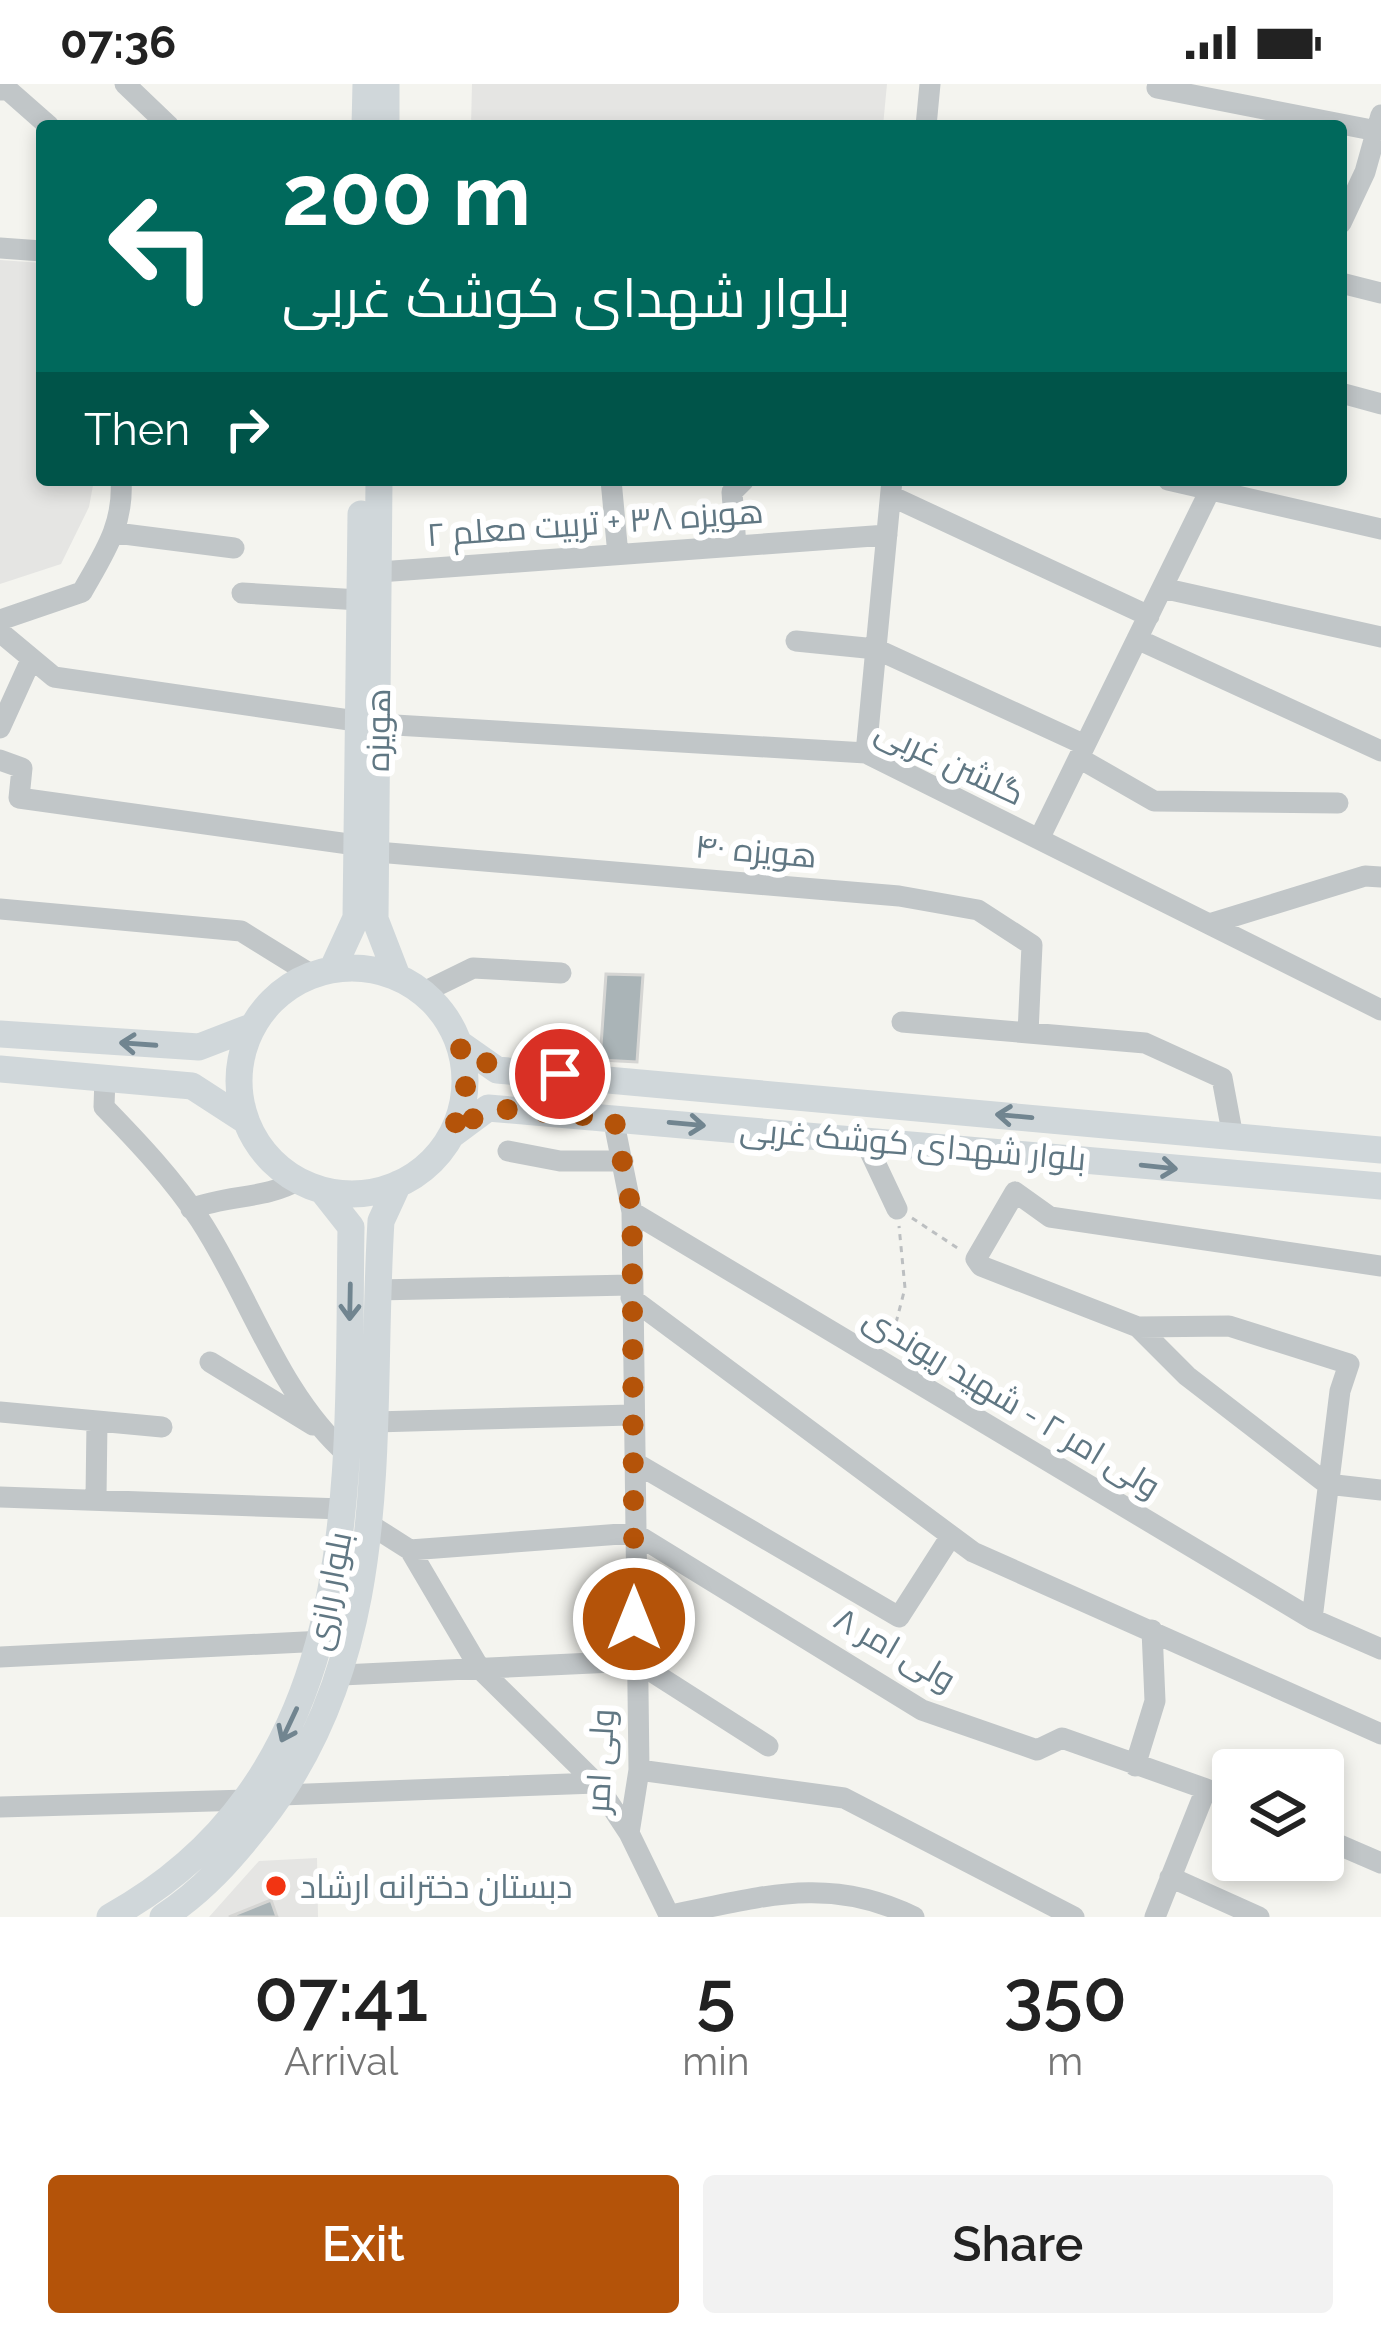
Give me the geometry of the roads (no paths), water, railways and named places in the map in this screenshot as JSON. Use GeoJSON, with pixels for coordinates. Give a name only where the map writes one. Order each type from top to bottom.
{"type":"FeatureCollection","features":[{"type":"Feature","properties":{"kind":"main road"},"geometry":{"type":"LineString","coordinates":[[365,120],[366,84]]}},
{"type":"Feature","properties":{"kind":"main road"},"geometry":{"type":"LineString","coordinates":[[386,84],[386,120]]}},
{"type":"Feature","properties":{"kind":"main road","name":"هویزه"},"geometry":{"type":"LineString","coordinates":[[322,972],[356,918],[366,848],[361,486]]}},
{"type":"Feature","properties":{"kind":"main road","name":"هویزه"},"geometry":{"type":"LineString","coordinates":[[367,723],[380,572],[379,486]]}},
{"type":"Feature","properties":{"kind":"main road","name":"هویزه"},"geometry":{"type":"LineString","coordinates":[[366,848],[375,919],[397,976]]}},
{"type":"Feature","properties":{"kind":"main road"},"geometry":{"type":"LineString","coordinates":[[0,1069],[192,1086],[246,1121],[267,1155],[298,1180],[325,1194],[368,1192],[398,1184],[430,1163],[452,1134],[466,1090],[460,1044],[446,1016],[424,992],[397,976],[371,969],[322,972],[286,988],[251,1027],[240,1062],[246,1121]]}},
{"type":"Feature","properties":{"kind":"main road"},"geometry":{"type":"LineString","coordinates":[[0,1034],[199,1047],[251,1027]]}},
{"type":"Feature","properties":{"kind":"main road","name":"بلوار شهدای کوشک غربی"},"geometry":{"type":"LineString","coordinates":[[460,1044],[497,1070],[1381,1150]]}},
{"type":"Feature","properties":{"kind":"main road"},"geometry":{"type":"LineString","coordinates":[[192,1086],[206,1068],[199,1047]]}},
{"type":"Feature","properties":{"kind":"main road","name":"بلوار شهدای کوشک غربی"},"geometry":{"type":"LineString","coordinates":[[452,1134],[488,1108],[1381,1186]]}},
{"type":"Feature","properties":{"kind":"main road"},"geometry":{"type":"LineString","coordinates":[[1276,1180],[1277,1142]]}},
{"type":"Feature","properties":{"kind":"main road","name":"بلوار رازی"},"geometry":{"type":"LineString","coordinates":[[163,1917],[193,1907],[282,1795],[342,1675],[355,1632],[369,1524],[380,1221],[398,1184]]}},
{"type":"Feature","properties":{"kind":"main road","name":"بلوار رازی"},"geometry":{"type":"LineString","coordinates":[[110,1917],[169,1880],[247,1800],[275,1755],[324,1641],[348,1455],[351,1227],[325,1194]]}},
{"type":"Feature","properties":{"kind":"street"},"geometry":{"type":"LineString","coordinates":[[125,84],[163,120]]}},
{"type":"Feature","properties":{"kind":"street"},"geometry":{"type":"LineString","coordinates":[[927,120],[930,84]]}},
{"type":"Feature","properties":{"kind":"street"},"geometry":{"type":"LineString","coordinates":[[1157,88],[1379,123],[1373,174],[1347,214]]}},
{"type":"Feature","properties":{"kind":"street"},"geometry":{"type":"LineString","coordinates":[[0,90],[8,89],[42,120]]}},
{"type":"Feature","properties":{"kind":"street"},"geometry":{"type":"LineString","coordinates":[[0,248],[36,251]]}},
{"type":"Feature","properties":{"kind":"street"},"geometry":{"type":"LineString","coordinates":[[1347,284],[1381,293]]}},
{"type":"Feature","properties":{"kind":"street"},"geometry":{"type":"LineString","coordinates":[[1347,395],[1381,404]]}},
{"type":"Feature","properties":{"kind":"street"},"geometry":{"type":"LineString","coordinates":[[0,620],[82,592],[116,532],[123,509],[121,486]]}},
{"type":"Feature","properties":{"kind":"street"},"geometry":{"type":"LineString","coordinates":[[611,486],[618,555]]}},
{"type":"Feature","properties":{"kind":"street"},"geometry":{"type":"LineString","coordinates":[[736,546],[733,492],[738,486]]}},
{"type":"Feature","properties":{"kind":"street"},"geometry":{"type":"LineString","coordinates":[[1039,839],[1212,486]]}},
{"type":"Feature","properties":{"kind":"street"},"geometry":{"type":"LineString","coordinates":[[1224,486],[1381,529]]}},
{"type":"Feature","properties":{"kind":"street"},"geometry":{"type":"LineString","coordinates":[[866,753],[891,488],[1148,616]]}},
{"type":"Feature","properties":{"kind":"street"},"geometry":{"type":"LineString","coordinates":[[116,532],[234,548]]}},
{"type":"Feature","properties":{"kind":"street","name":"هویزه ۳۸ + تربیت معلم ۲"},"geometry":{"type":"LineString","coordinates":[[380,572],[887,535]]}},
{"type":"Feature","properties":{"kind":"street"},"geometry":{"type":"LineString","coordinates":[[1162,588],[1381,637]]}},
{"type":"Feature","properties":{"kind":"street"},"geometry":{"type":"LineString","coordinates":[[242,593],[360,600]]}},
{"type":"Feature","properties":{"kind":"street"},"geometry":{"type":"LineString","coordinates":[[0,632],[30,662],[0,728]]}},
{"type":"Feature","properties":{"kind":"street"},"geometry":{"type":"LineString","coordinates":[[1137,639],[1381,752]]}},
{"type":"Feature","properties":{"kind":"street"},"geometry":{"type":"LineString","coordinates":[[796,641],[876,650],[1082,752],[1154,801],[1338,803]]}},
{"type":"Feature","properties":{"kind":"street","name":"گلشن غربی"},"geometry":{"type":"LineString","coordinates":[[30,662],[54,677],[367,723],[866,753],[1381,1010]]}},
{"type":"Feature","properties":{"kind":"street"},"geometry":{"type":"LineString","coordinates":[[0,760],[22,768],[19,798],[366,848]]}},
{"type":"Feature","properties":{"kind":"street","name":"هویزه ۴۰"},"geometry":{"type":"LineString","coordinates":[[366,848],[898,896],[978,910],[1032,945],[1028,1033]]}},
{"type":"Feature","properties":{"kind":"street"},"geometry":{"type":"LineString","coordinates":[[1208,924],[1365,876],[1381,877]]}},
{"type":"Feature","properties":{"kind":"street"},"geometry":{"type":"LineString","coordinates":[[0,908],[241,931],[322,972]]}},
{"type":"Feature","properties":{"kind":"street"},"geometry":{"type":"LineString","coordinates":[[424,992],[473,968],[560,974]]}},
{"type":"Feature","properties":{"kind":"street"},"geometry":{"type":"LineString","coordinates":[[902,1022],[1144,1043],[1222,1078],[1233,1137]]}},
{"type":"Feature","properties":{"kind":"street"},"geometry":{"type":"LineString","coordinates":[[105,1077],[104,1107],[155,1160],[191,1209],[313,1425]]}},
{"type":"Feature","properties":{"kind":"street","name":"ولی امر"},"geometry":{"type":"LineString","coordinates":[[614,1118],[632,1212],[639,1770],[629,1832]]}},
{"type":"Feature","properties":{"kind":"street"},"geometry":{"type":"LineString","coordinates":[[865,1139],[897,1209]]}},
{"type":"Feature","properties":{"kind":"street"},"geometry":{"type":"LineString","coordinates":[[508,1151],[560,1161],[623,1161]]}},
{"type":"Feature","properties":{"kind":"street"},"geometry":{"type":"LineString","coordinates":[[1003,1151],[1015,1192],[1050,1217],[1381,1265]]}},
{"type":"Feature","properties":{"kind":"street"},"geometry":{"type":"LineString","coordinates":[[191,1209],[213,1200],[272,1195],[298,1180]]}},
{"type":"Feature","properties":{"kind":"street"},"geometry":{"type":"LineString","coordinates":[[1015,1192],[976,1259],[998,1276],[1138,1328],[1228,1326],[1349,1364],[1327,1484],[1312,1619]]}},
{"type":"Feature","properties":{"kind":"street","name":"ولی امر ۲ - شهید ریوندی"},"geometry":{"type":"LineString","coordinates":[[632,1212],[1312,1619],[1371,1646]]}},
{"type":"Feature","properties":{"kind":"street"},"geometry":{"type":"LineString","coordinates":[[376,1290],[631,1292],[973,1552],[1381,1734]]}},
{"type":"Feature","properties":{"kind":"street"},"geometry":{"type":"LineString","coordinates":[[1138,1328],[1187,1376],[1327,1484],[1381,1490]]}},
{"type":"Feature","properties":{"kind":"street"},"geometry":{"type":"LineString","coordinates":[[210,1362],[313,1425],[348,1455]]}},
{"type":"Feature","properties":{"kind":"street"},"geometry":{"type":"LineString","coordinates":[[0,1412],[162,1426]]}},
{"type":"Feature","properties":{"kind":"street"},"geometry":{"type":"LineString","coordinates":[[375,1423],[631,1415]]}},
{"type":"Feature","properties":{"kind":"street"},"geometry":{"type":"LineString","coordinates":[[96,1498],[97,1420]]}},
{"type":"Feature","properties":{"kind":"street"},"geometry":{"type":"LineString","coordinates":[[634,1462],[899,1617],[951,1537]]}},
{"type":"Feature","properties":{"kind":"street"},"geometry":{"type":"LineString","coordinates":[[0,1497],[343,1508]]}},
{"type":"Feature","properties":{"kind":"street"},"geometry":{"type":"LineString","coordinates":[[369,1524],[410,1550],[480,1669],[596,1783],[629,1832],[670,1916],[809,1888],[894,1907],[914,1917]]}},
{"type":"Feature","properties":{"kind":"street"},"geometry":{"type":"LineString","coordinates":[[410,1550],[634,1533]]}},
{"type":"Feature","properties":{"kind":"street","name":"ولی امر ۸"},"geometry":{"type":"LineString","coordinates":[[634,1533],[922,1709],[1037,1750],[1062,1738],[1212,1791]]}},
{"type":"Feature","properties":{"kind":"street"},"geometry":{"type":"LineString","coordinates":[[1135,1766],[1155,1701],[1152,1630]]}},
{"type":"Feature","properties":{"kind":"street"},"geometry":{"type":"LineString","coordinates":[[0,1657],[324,1641]]}},
{"type":"Feature","properties":{"kind":"street"},"geometry":{"type":"LineString","coordinates":[[342,1675],[635,1661],[768,1746]]}},
{"type":"Feature","properties":{"kind":"street"},"geometry":{"type":"LineString","coordinates":[[639,1770],[844,1798],[1074,1917]]}},
{"type":"Feature","properties":{"kind":"street"},"geometry":{"type":"LineString","coordinates":[[282,1795],[596,1783]]}},
{"type":"Feature","properties":{"kind":"street"},"geometry":{"type":"LineString","coordinates":[[1155,1917],[1206,1789]]}},
{"type":"Feature","properties":{"kind":"street"},"geometry":{"type":"LineString","coordinates":[[0,1807],[247,1800]]}},
{"type":"Feature","properties":{"kind":"street"},"geometry":{"type":"LineString","coordinates":[[1344,1847],[1381,1863]]}},
{"type":"Feature","properties":{"kind":"street"},"geometry":{"type":"LineString","coordinates":[[1170,1877],[1259,1917]]}},
{"type":"Feature","properties":{"kind":"place","name":"دبستان دخترانه ارشاد"},"geometry":{"type":"Point","coordinates":[276,1886]}}]}
